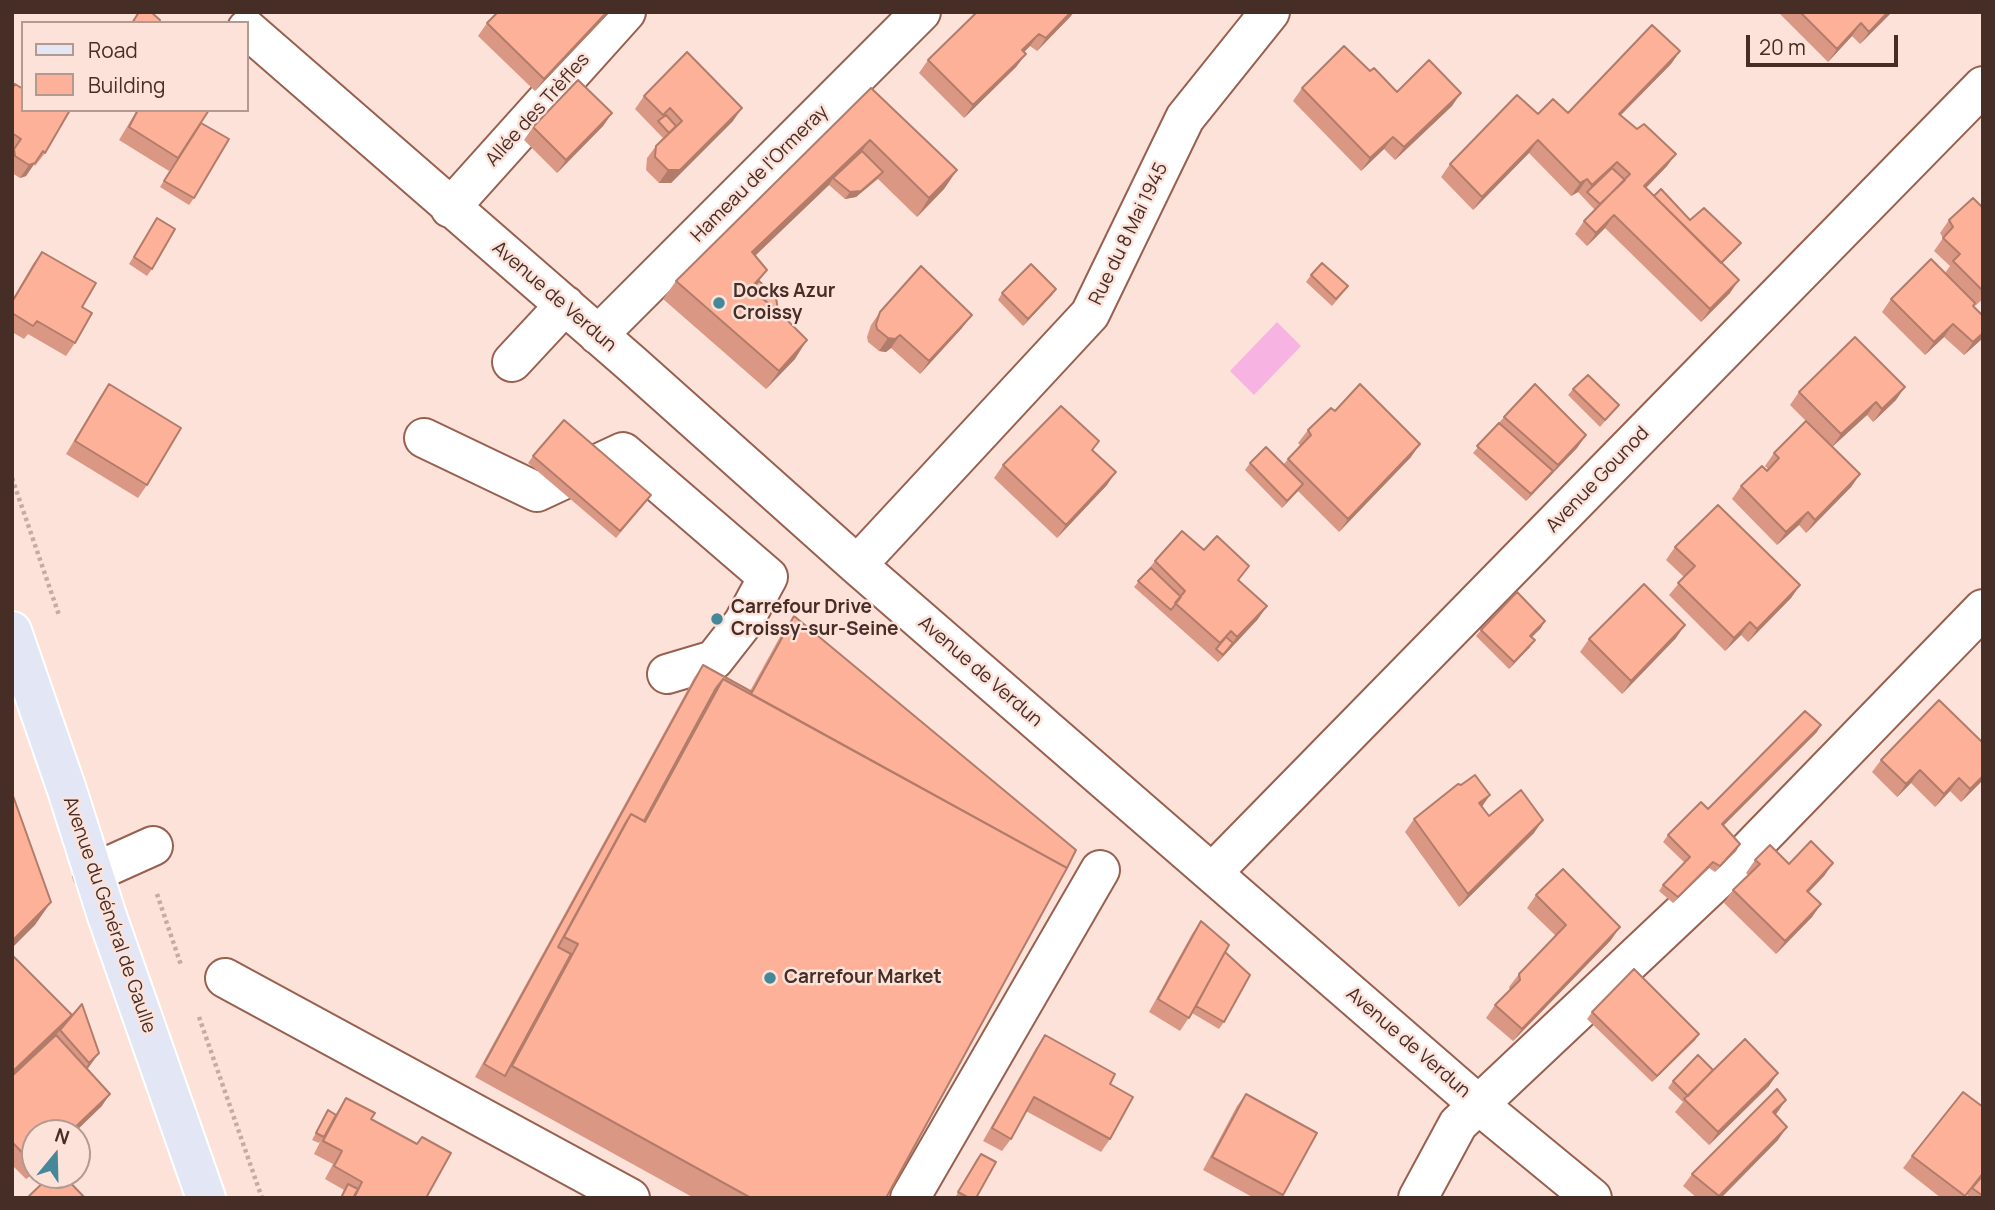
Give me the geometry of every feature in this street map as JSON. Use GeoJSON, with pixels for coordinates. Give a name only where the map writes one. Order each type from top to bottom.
{"type":"FeatureCollection","features":[{"type":"Feature","properties":{"kind":"main road","name":"Avenue du Général de Gaulle"},"geometry":{"type":"LineString","coordinates":[[12,631],[206,1198]]}},
{"type":"Feature","properties":{"kind":"street","name":"Allée des Trèfles"},"geometry":{"type":"LineString","coordinates":[[450,208],[626,12]]}},
{"type":"Feature","properties":{"kind":"street","name":"Hameau de l'Ormeray"},"geometry":{"type":"LineString","coordinates":[[598,335],[922,12]]}},
{"type":"Feature","properties":{"kind":"street","name":"Rue du 8 Mai 1945"},"geometry":{"type":"LineString","coordinates":[[857,565],[1090,314],[1185,118],[1270,12]]}},
{"type":"Feature","properties":{"kind":"street","name":"Avenue de Verdun"},"geometry":{"type":"LineString","coordinates":[[248,27],[857,565],[1479,1105],[1592,1198]]}},
{"type":"Feature","properties":{"kind":"street","name":"Avenue Gounod"},"geometry":{"type":"LineString","coordinates":[[1212,873],[1983,86]]}},
{"type":"Feature","properties":{"kind":"street"},"geometry":{"type":"LineString","coordinates":[[512,362],[565,305]]}},
{"type":"Feature","properties":{"kind":"street"},"geometry":{"type":"LineString","coordinates":[[424,438],[537,492],[623,452],[768,576],[743,623],[714,660],[667,674]]}},
{"type":"Feature","properties":{"kind":"street"},"geometry":{"type":"LineString","coordinates":[[1418,1198],[1458,1124],[1751,848],[1983,609]]}},
{"type":"Feature","properties":{"kind":"street"},"geometry":{"type":"LineString","coordinates":[[93,873],[153,846]]}},
{"type":"Feature","properties":{"kind":"street"},"geometry":{"type":"LineString","coordinates":[[910,1198],[1100,870]]}},
{"type":"Feature","properties":{"kind":"street"},"geometry":{"type":"LineString","coordinates":[[225,978],[630,1198]]}},
{"type":"Feature","properties":{"kind":"shaded area"},"geometry":{"type":"Polygon","coordinates":[[[1277,322],[1301,346],[1254,395],[1230,371],[1277,322]]]}},
{"type":"Feature","properties":{"kind":"building"},"geometry":{"type":"Polygon","coordinates":[[[139,12],[151,12],[160,20],[160,21],[133,21],[139,12]]]}},
{"type":"Feature","properties":{"kind":"building"},"geometry":{"type":"Polygon","coordinates":[[[498,12],[605,14],[544,79],[487,23],[498,12]]]}},
{"type":"Feature","properties":{"kind":"building"},"geometry":{"type":"Polygon","coordinates":[[[977,12],[1071,12],[1046,38],[1039,34],[1022,50],[1026,54],[973,105],[928,60],[977,12]]]}},
{"type":"Feature","properties":{"kind":"building"},"geometry":{"type":"Polygon","coordinates":[[[1800,12],[1888,12],[1869,32],[1861,23],[1837,49],[1800,12]]]}},
{"type":"Feature","properties":{"kind":"building"},"geometry":{"type":"Polygon","coordinates":[[[1652,25],[1680,51],[1619,114],[1637,129],[1644,124],[1676,154],[1644,186],[1739,280],[1710,309],[1614,215],[1596,233],[1584,221],[1630,174],[1617,162],[1592,185],[1587,179],[1580,183],[1538,140],[1482,197],[1450,164],[1517,95],[1538,114],[1553,99],[1568,113],[1652,25]]]}},
{"type":"Feature","properties":{"kind":"building"},"geometry":{"type":"Polygon","coordinates":[[[1344,46],[1370,71],[1374,68],[1397,92],[1429,60],[1461,93],[1404,147],[1393,137],[1370,158],[1302,88],[1344,46]]]}},
{"type":"Feature","properties":{"kind":"building"},"geometry":{"type":"Polygon","coordinates":[[[687,52],[742,108],[680,170],[668,170],[655,157],[656,146],[682,121],[670,108],[663,115],[644,96],[687,52]]]}},
{"type":"Feature","properties":{"kind":"building"},"geometry":{"type":"Polygon","coordinates":[[[578,80],[612,113],[566,160],[533,127],[578,80]]]}},
{"type":"Feature","properties":{"kind":"building"},"geometry":{"type":"Polygon","coordinates":[[[15,84],[21,88],[21,112],[69,112],[45,153],[43,151],[35,163],[29,165],[15,156],[14,149],[21,139],[12,133],[12,89],[15,84]]]}},
{"type":"Feature","properties":{"kind":"building"},"geometry":{"type":"Polygon","coordinates":[[[871,88],[957,170],[929,198],[870,140],[752,252],[767,270],[750,289],[777,310],[807,340],[779,371],[676,281],[871,88]]]}},
{"type":"Feature","properties":{"kind":"building"},"geometry":{"type":"Polygon","coordinates":[[[137,112],[208,112],[178,158],[129,127],[137,112]]]}},
{"type":"Feature","properties":{"kind":"building"},"geometry":{"type":"Polygon","coordinates":[[[666,115],[676,126],[669,133],[658,121],[666,115]]]}},
{"type":"Feature","properties":{"kind":"building"},"geometry":{"type":"Polygon","coordinates":[[[201,123],[229,139],[194,198],[164,181],[201,123]]]}},
{"type":"Feature","properties":{"kind":"building"},"geometry":{"type":"Polygon","coordinates":[[[862,151],[883,172],[861,191],[850,192],[833,178],[862,151]]]}},
{"type":"Feature","properties":{"kind":"building"},"geometry":{"type":"Polygon","coordinates":[[[1612,168],[1625,180],[1600,204],[1587,192],[1612,168]]]}},
{"type":"Feature","properties":{"kind":"building"},"geometry":{"type":"Polygon","coordinates":[[[1661,189],[1690,220],[1704,208],[1741,243],[1721,263],[1654,196],[1661,189]]]}},
{"type":"Feature","properties":{"kind":"building"},"geometry":{"type":"Polygon","coordinates":[[[1973,198],[1983,208],[1983,291],[1953,261],[1960,254],[1943,238],[1953,227],[1949,220],[1973,198]]]}},
{"type":"Feature","properties":{"kind":"building"},"geometry":{"type":"Polygon","coordinates":[[[157,218],[175,229],[152,269],[134,257],[157,218]]]}},
{"type":"Feature","properties":{"kind":"building"},"geometry":{"type":"Polygon","coordinates":[[[42,252],[96,283],[82,307],[92,313],[75,343],[37,321],[33,326],[12,313],[12,302],[42,252]]]}},
{"type":"Feature","properties":{"kind":"building"},"geometry":{"type":"Polygon","coordinates":[[[1931,259],[1975,303],[1973,306],[1983,316],[1983,333],[1973,342],[1953,324],[1934,342],[1891,299],[1931,259]]]}},
{"type":"Feature","properties":{"kind":"building"},"geometry":{"type":"Polygon","coordinates":[[[1322,263],[1348,286],[1336,299],[1311,275],[1322,263]]]}},
{"type":"Feature","properties":{"kind":"building"},"geometry":{"type":"Polygon","coordinates":[[[1031,264],[1056,289],[1028,319],[1002,293],[1031,264]]]}},
{"type":"Feature","properties":{"kind":"building"},"geometry":{"type":"Polygon","coordinates":[[[921,266],[972,315],[929,361],[900,335],[895,339],[888,338],[877,329],[876,324],[880,312],[921,266]]]}},
{"type":"Feature","properties":{"kind":"building"},"geometry":{"type":"Polygon","coordinates":[[[759,281],[776,297],[778,311],[752,290],[759,281]]]}},
{"type":"Feature","properties":{"kind":"building"},"geometry":{"type":"Polygon","coordinates":[[[1855,337],[1905,387],[1882,409],[1876,402],[1841,434],[1799,392],[1855,337]]]}},
{"type":"Feature","properties":{"kind":"building"},"geometry":{"type":"Polygon","coordinates":[[[1588,375],[1619,405],[1605,420],[1573,389],[1588,375]]]}},
{"type":"Feature","properties":{"kind":"building"},"geometry":{"type":"Polygon","coordinates":[[[109,384],[181,428],[147,485],[75,441],[109,384]]]}},
{"type":"Feature","properties":{"kind":"building"},"geometry":{"type":"Polygon","coordinates":[[[1360,384],[1420,444],[1348,519],[1288,459],[1311,435],[1308,430],[1331,408],[1335,411],[1360,384]]]}},
{"type":"Feature","properties":{"kind":"building"},"geometry":{"type":"Polygon","coordinates":[[[1535,384],[1586,435],[1558,465],[1504,417],[1535,384]]]}},
{"type":"Feature","properties":{"kind":"building"},"geometry":{"type":"Polygon","coordinates":[[[1061,406],[1099,441],[1092,450],[1116,472],[1066,525],[1003,465],[1061,406]]]}},
{"type":"Feature","properties":{"kind":"building"},"geometry":{"type":"Polygon","coordinates":[[[564,420],[651,495],[620,531],[533,456],[564,420]]]}},
{"type":"Feature","properties":{"kind":"building"},"geometry":{"type":"Polygon","coordinates":[[[1806,421],[1860,474],[1815,520],[1808,512],[1786,532],[1741,486],[1762,466],[1767,471],[1779,458],[1774,453],[1806,421]]]}},
{"type":"Feature","properties":{"kind":"building"},"geometry":{"type":"Polygon","coordinates":[[[1499,423],[1553,471],[1531,494],[1477,446],[1499,423]]]}},
{"type":"Feature","properties":{"kind":"building"},"geometry":{"type":"Polygon","coordinates":[[[1266,447],[1303,484],[1287,501],[1250,463],[1266,447]]]}},
{"type":"Feature","properties":{"kind":"building"},"geometry":{"type":"Polygon","coordinates":[[[1718,505],[1800,585],[1757,629],[1750,622],[1734,638],[1678,583],[1695,566],[1675,547],[1718,505]]]}},
{"type":"Feature","properties":{"kind":"building"},"geometry":{"type":"Polygon","coordinates":[[[1182,531],[1204,550],[1217,536],[1249,566],[1238,580],[1267,606],[1237,637],[1231,631],[1220,643],[1175,603],[1185,591],[1155,561],[1182,531]]]}},
{"type":"Feature","properties":{"kind":"building"},"geometry":{"type":"Polygon","coordinates":[[[1151,568],[1181,597],[1171,610],[1138,581],[1151,568]]]}},
{"type":"Feature","properties":{"kind":"building"},"geometry":{"type":"Polygon","coordinates":[[[1644,584],[1685,625],[1631,681],[1589,639],[1644,584]]]}},
{"type":"Feature","properties":{"kind":"building"},"geometry":{"type":"Polygon","coordinates":[[[1517,592],[1545,621],[1530,636],[1535,640],[1514,662],[1481,630],[1517,592]]]}},
{"type":"Feature","properties":{"kind":"building"},"geometry":{"type":"Polygon","coordinates":[[[794,616],[1076,850],[1067,868],[751,694],[794,616]]]}},
{"type":"Feature","properties":{"kind":"building"},"geometry":{"type":"Polygon","coordinates":[[[1226,637],[1233,643],[1223,655],[1216,649],[1226,637]]]}},
{"type":"Feature","properties":{"kind":"building"},"geometry":{"type":"Polygon","coordinates":[[[703,665],[752,692],[750,694],[723,679],[644,821],[631,814],[558,947],[571,954],[505,1076],[484,1064],[703,665]]]}},
{"type":"Feature","properties":{"kind":"building"},"geometry":{"type":"Polygon","coordinates":[[[723,679],[1067,868],[886,1198],[751,1198],[512,1066],[578,944],[564,937],[631,814],[645,822],[723,679]]]}},
{"type":"Feature","properties":{"kind":"building"},"geometry":{"type":"Polygon","coordinates":[[[1939,700],[1983,743],[1983,776],[1970,789],[1959,778],[1944,794],[1920,770],[1906,784],[1881,760],[1939,700]]]}},
{"type":"Feature","properties":{"kind":"building"},"geometry":{"type":"Polygon","coordinates":[[[1805,711],[1821,725],[1722,824],[1740,844],[1720,866],[1713,862],[1678,897],[1663,885],[1690,857],[1668,835],[1701,802],[1708,809],[1805,711]]]}},
{"type":"Feature","properties":{"kind":"building"},"geometry":{"type":"Polygon","coordinates":[[[1475,775],[1490,795],[1479,803],[1489,816],[1521,790],[1543,820],[1468,894],[1414,819],[1458,784],[1461,785],[1475,775]]]}},
{"type":"Feature","properties":{"kind":"building"},"geometry":{"type":"Polygon","coordinates":[[[12,793],[51,902],[12,941],[12,793]]]}},
{"type":"Feature","properties":{"kind":"building"},"geometry":{"type":"Polygon","coordinates":[[[1811,841],[1833,863],[1807,891],[1821,904],[1785,941],[1733,890],[1760,864],[1755,860],[1770,845],[1789,864],[1811,841]]]}},
{"type":"Feature","properties":{"kind":"building"},"geometry":{"type":"Polygon","coordinates":[[[1563,869],[1620,927],[1522,1029],[1495,1005],[1520,980],[1519,974],[1566,925],[1536,895],[1563,869]]]}},
{"type":"Feature","properties":{"kind":"building"},"geometry":{"type":"Polygon","coordinates":[[[1201,921],[1229,945],[1189,1018],[1158,999],[1201,921]]]}},
{"type":"Feature","properties":{"kind":"building"},"geometry":{"type":"Polygon","coordinates":[[[1225,952],[1250,975],[1224,1022],[1196,1006],[1225,952]]]}},
{"type":"Feature","properties":{"kind":"building"},"geometry":{"type":"Polygon","coordinates":[[[12,955],[72,1015],[12,1072],[12,955]]]}},
{"type":"Feature","properties":{"kind":"building"},"geometry":{"type":"Polygon","coordinates":[[[1634,969],[1699,1034],[1657,1076],[1592,1012],[1634,969]]]}},
{"type":"Feature","properties":{"kind":"building"},"geometry":{"type":"Polygon","coordinates":[[[82,1004],[99,1053],[89,1063],[60,1030],[82,1004]]]}},
{"type":"Feature","properties":{"kind":"building"},"geometry":{"type":"Polygon","coordinates":[[[56,1035],[110,1094],[84,1119],[21,1119],[21,1151],[12,1142],[12,1076],[56,1035]]]}},
{"type":"Feature","properties":{"kind":"building"},"geometry":{"type":"Polygon","coordinates":[[[1045,1035],[1115,1074],[1110,1084],[1133,1097],[1110,1139],[1034,1097],[1011,1139],[992,1128],[1045,1035]]]}},
{"type":"Feature","properties":{"kind":"building"},"geometry":{"type":"Polygon","coordinates":[[[1745,1039],[1778,1073],[1718,1132],[1684,1099],[1745,1039]]]}},
{"type":"Feature","properties":{"kind":"building"},"geometry":{"type":"Polygon","coordinates":[[[1698,1055],[1713,1070],[1688,1096],[1673,1081],[1698,1055]]]}},
{"type":"Feature","properties":{"kind":"building"},"geometry":{"type":"Polygon","coordinates":[[[1777,1089],[1786,1100],[1773,1112],[1787,1127],[1719,1196],[1692,1174],[1777,1089]]]}},
{"type":"Feature","properties":{"kind":"building"},"geometry":{"type":"Polygon","coordinates":[[[1963,1092],[1983,1107],[1983,1173],[1965,1196],[1912,1156],[1963,1092]]]}},
{"type":"Feature","properties":{"kind":"building"},"geometry":{"type":"Polygon","coordinates":[[[1246,1094],[1317,1133],[1283,1195],[1212,1157],[1246,1094]]]}},
{"type":"Feature","properties":{"kind":"building"},"geometry":{"type":"Polygon","coordinates":[[[346,1098],[375,1113],[371,1119],[417,1144],[422,1137],[451,1153],[426,1198],[354,1198],[362,1182],[334,1166],[342,1151],[323,1141],[346,1098]]]}},
{"type":"Feature","properties":{"kind":"building"},"geometry":{"type":"Polygon","coordinates":[[[328,1110],[336,1115],[324,1137],[316,1133],[328,1110]]]}},
{"type":"Feature","properties":{"kind":"building"},"geometry":{"type":"Polygon","coordinates":[[[981,1154],[996,1162],[976,1198],[969,1198],[958,1192],[981,1154]]]}},
{"type":"Feature","properties":{"kind":"building"},"geometry":{"type":"Polygon","coordinates":[[[1983,1175],[1983,1196],[1972,1188],[1983,1175]]]}},
{"type":"Feature","properties":{"kind":"building"},"geometry":{"type":"Polygon","coordinates":[[[348,1184],[358,1189],[353,1198],[341,1198],[348,1184]]]}},
{"type":"Feature","properties":{"kind":"building"},"geometry":{"type":"Polygon","coordinates":[[[36,1189],[76,1189],[85,1198],[27,1198],[36,1189]]]}},
{"type":"Feature","properties":{"kind":"place","name":"Docks Azur Croissy"},"geometry":{"type":"Point","coordinates":[719,303]}},
{"type":"Feature","properties":{"kind":"place","name":"Carrefour Drive Croissy-sur-Seine"},"geometry":{"type":"Point","coordinates":[717,619]}},
{"type":"Feature","properties":{"kind":"place","name":"Carrefour Market"},"geometry":{"type":"Point","coordinates":[770,978]}}]}
